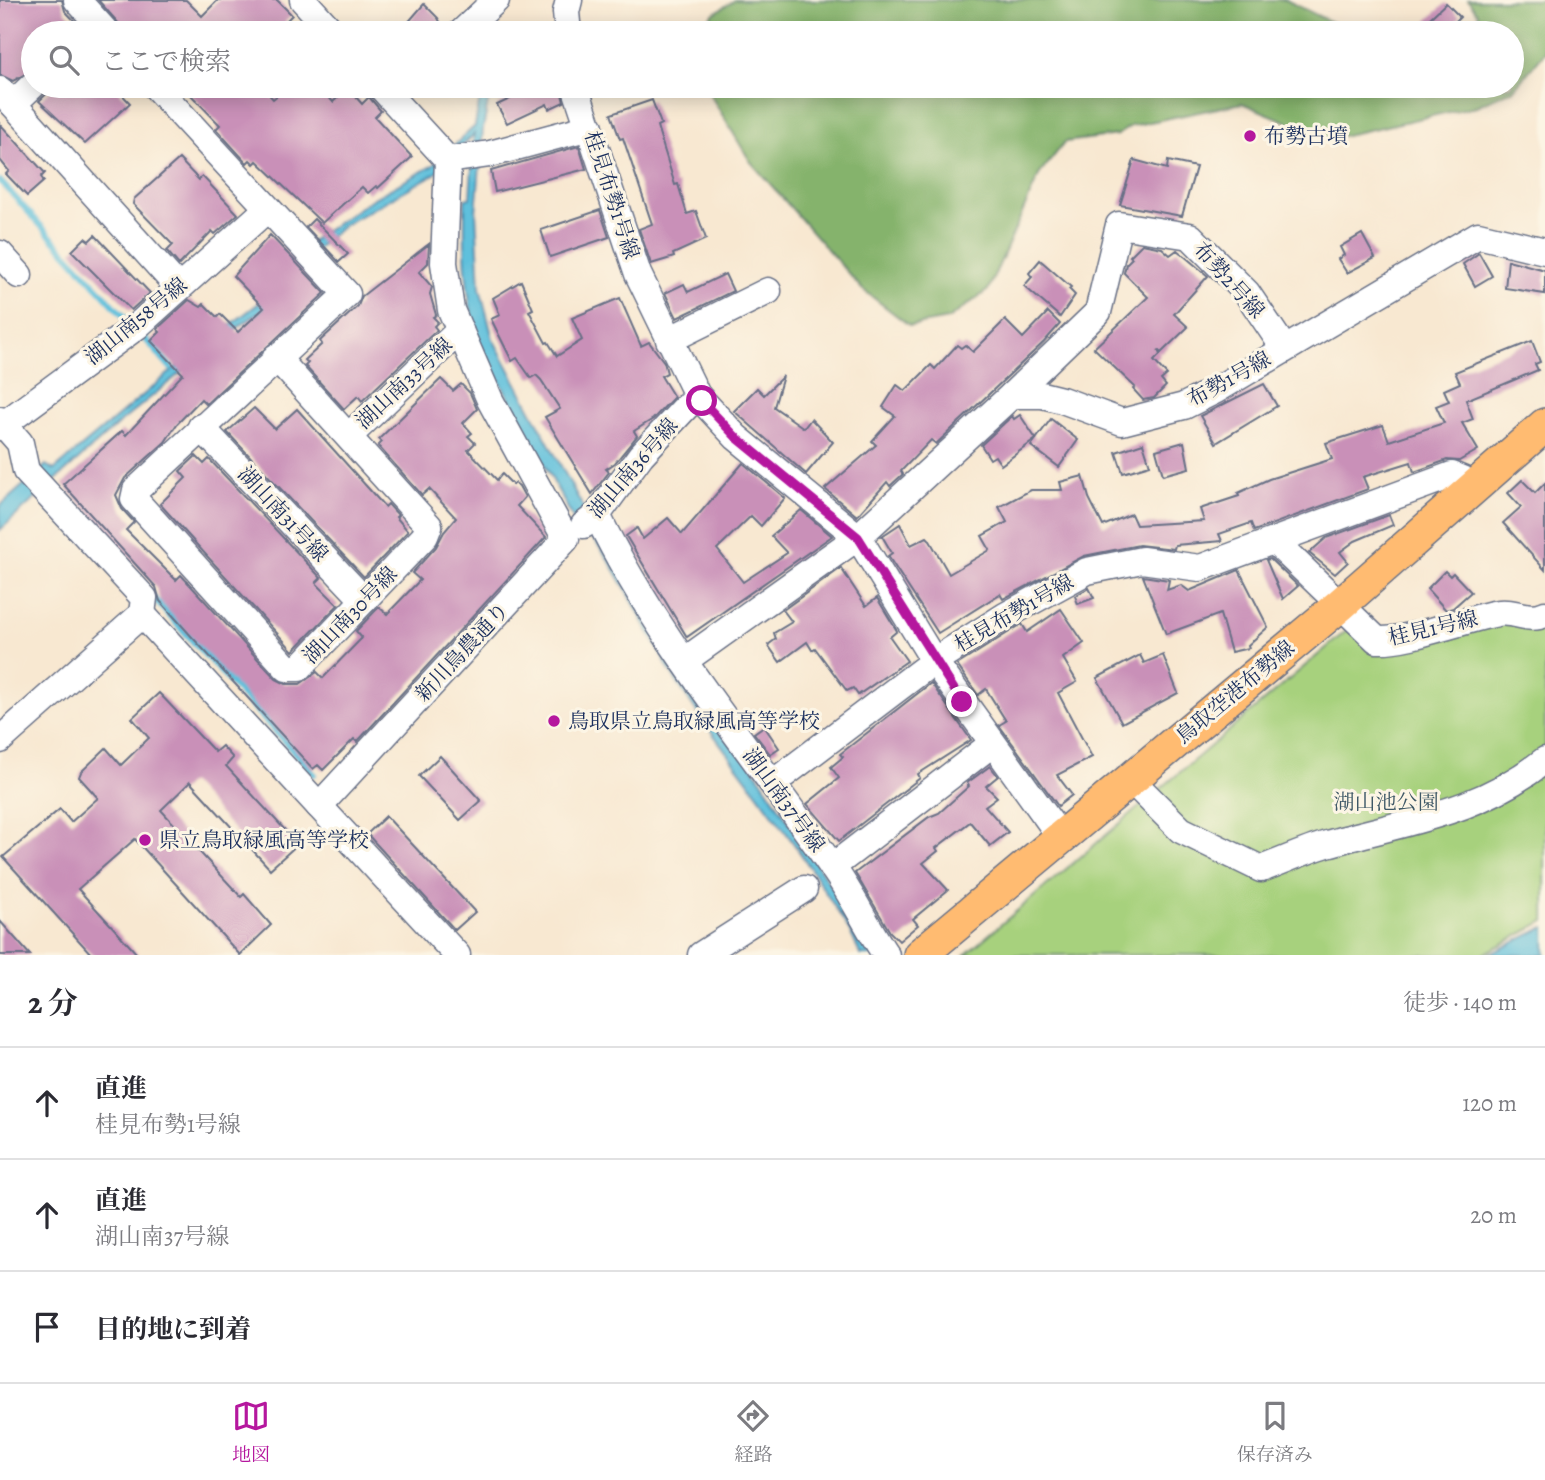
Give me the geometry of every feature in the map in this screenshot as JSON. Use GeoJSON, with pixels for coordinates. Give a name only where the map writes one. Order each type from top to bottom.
{"type":"FeatureCollection","features":[{"type":"Feature","properties":{"kind":"main road","name":"鳥取空港布勢線"},"geometry":{"type":"LineString","coordinates":[[920,955],[1340,605],[1545,425]]}},
{"type":"Feature","properties":{"kind":"street"},"geometry":{"type":"LineString","coordinates":[[77,0],[92,21]]}},
{"type":"Feature","properties":{"kind":"street"},"geometry":{"type":"LineString","coordinates":[[303,0],[322,21]]}},
{"type":"Feature","properties":{"kind":"street"},"geometry":{"type":"LineString","coordinates":[[474,21],[496,0]]}},
{"type":"Feature","properties":{"kind":"street"},"geometry":{"type":"LineString","coordinates":[[6,97],[179,288]]}},
{"type":"Feature","properties":{"kind":"street","name":"湖山南30号線"},"geometry":{"type":"LineString","coordinates":[[166,98],[346,294],[276,357],[201,427],[136,490],[134,499],[287,668],[299,668],[425,536],[429,526],[276,357]]}},
{"type":"Feature","properties":{"kind":"street"},"geometry":{"type":"LineString","coordinates":[[399,98],[448,160],[444,263],[451,310],[490,400],[566,538]]}},
{"type":"Feature","properties":{"kind":"street","name":"桂見布勢1号線"},"geometry":{"type":"LineString","coordinates":[[579,98],[638,274],[697,395],[736,437],[858,537],[934,661],[1005,616],[1087,571],[1142,560],[1200,568],[1452,475],[1476,485]]}},
{"type":"Feature","properties":{"kind":"street"},"geometry":{"type":"LineString","coordinates":[[448,160],[490,154],[590,127]]}},
{"type":"Feature","properties":{"kind":"street","name":"湖山南58号線"},"geometry":{"type":"LineString","coordinates":[[1,424],[137,326],[267,209]]}},
{"type":"Feature","properties":{"kind":"street","name":"布勢2号線"},"geometry":{"type":"LineString","coordinates":[[1012,395],[1098,312],[1119,225],[1190,236],[1247,293],[1284,348]]}},
{"type":"Feature","properties":{"kind":"street","name":"布勢1号線"},"geometry":{"type":"LineString","coordinates":[[1012,395],[1042,395],[1122,422],[1184,405],[1216,390],[1478,234],[1545,251]]}},
{"type":"Feature","properties":{"kind":"street"},"geometry":{"type":"LineString","coordinates":[[669,340],[768,291]]}},
{"type":"Feature","properties":{"kind":"street","name":"湖山南33号線"},"geometry":{"type":"LineString","coordinates":[[349,436],[460,330]]}},
{"type":"Feature","properties":{"kind":"street","name":"湖山南36号線"},"geometry":{"type":"LineString","coordinates":[[566,538],[597,514],[641,455],[697,395]]}},
{"type":"Feature","properties":{"kind":"street"},"geometry":{"type":"LineString","coordinates":[[684,661],[858,537],[1012,395]]}},
{"type":"Feature","properties":{"kind":"street"},"geometry":{"type":"LineString","coordinates":[[0,740],[142,614],[144,598],[26,471],[20,443],[1,424]]}},
{"type":"Feature","properties":{"kind":"street","name":"湖山南31号線"},"geometry":{"type":"LineString","coordinates":[[201,427],[364,600]]}},
{"type":"Feature","properties":{"kind":"street","name":"湖山南37号線"},"geometry":{"type":"LineString","coordinates":[[597,514],[635,585],[684,661],[832,867],[992,744]]}},
{"type":"Feature","properties":{"kind":"street","name":"新川鳥農通り"},"geometry":{"type":"LineString","coordinates":[[319,806],[566,538]]}},
{"type":"Feature","properties":{"kind":"street","name":"桂見1号線"},"geometry":{"type":"LineString","coordinates":[[1274,541],[1377,640],[1387,641],[1502,612],[1534,620],[1545,614]]}},
{"type":"Feature","properties":{"kind":"street"},"geometry":{"type":"LineString","coordinates":[[142,614],[457,955]]}},
{"type":"Feature","properties":{"kind":"street"},"geometry":{"type":"LineString","coordinates":[[772,783],[934,661],[1060,836]]}},
{"type":"Feature","properties":{"kind":"street"},"geometry":{"type":"LineString","coordinates":[[1130,779],[1181,830],[1261,869],[1323,845],[1439,817],[1483,799],[1545,760]]}},
{"type":"Feature","properties":{"kind":"street"},"geometry":{"type":"LineString","coordinates":[[832,867],[886,955]]}},
{"type":"Feature","properties":{"kind":"street"},"geometry":{"type":"LineString","coordinates":[[701,955],[804,889]]}},
{"type":"Feature","properties":{"kind":"green space"},"geometry":{"type":"Polygon","coordinates":[[[735,0],[1286,0],[1329,21],[707,21],[713,14],[735,0]]]}},
{"type":"Feature","properties":{"kind":"green space"},"geometry":{"type":"Polygon","coordinates":[[[1468,0],[1545,0],[1545,52],[1524,77],[1524,21],[1478,21],[1478,14],[1468,0]]]}},
{"type":"Feature","properties":{"kind":"green space"},"geometry":{"type":"Polygon","coordinates":[[[712,98],[1494,98],[1476,106],[1328,139],[1242,103],[1131,126],[1117,135],[1065,142],[1039,175],[988,290],[948,319],[910,326],[862,289],[750,161],[712,98]]]}},
{"type":"Feature","properties":{"kind":"green space","name":"湖山池公園"},"geometry":{"type":"Polygon","coordinates":[[[1502,623],[1545,624],[1545,921],[1482,955],[965,955],[1352,626],[1373,647],[1502,623]]]}},
{"type":"Feature","properties":{"kind":"water"},"geometry":{"type":"Polygon","coordinates":[[[480,98],[489,98],[483,129],[476,212],[480,288],[493,339],[584,509],[876,955],[860,955],[849,929],[807,863],[676,681],[603,552],[574,520],[479,342],[470,306],[465,254],[465,199],[470,198],[474,134],[436,173],[344,225],[322,244],[265,308],[222,339],[117,425],[0,530],[0,506],[46,465],[54,470],[192,354],[263,300],[314,239],[372,199],[432,166],[475,126],[480,98]]]}},
{"type":"Feature","properties":{"kind":"water"},"geometry":{"type":"Polygon","coordinates":[[[1545,927],[1545,955],[1488,955],[1545,927]]]}},
{"type":"Feature","properties":{"kind":"building"},"geometry":{"type":"Polygon","coordinates":[[[0,0],[62,0],[65,11],[75,21],[21,21],[21,77],[13,81],[0,75],[0,0]]]}},
{"type":"Feature","properties":{"kind":"building"},"geometry":{"type":"Polygon","coordinates":[[[98,0],[186,0],[202,16],[218,0],[277,0],[292,15],[286,21],[116,21],[98,0]]]}},
{"type":"Feature","properties":{"kind":"building"},"geometry":{"type":"Polygon","coordinates":[[[1446,3],[1460,17],[1456,21],[1427,21],[1446,3]]]}},
{"type":"Feature","properties":{"kind":"building"},"geometry":{"type":"Polygon","coordinates":[[[424,4],[440,21],[409,21],[424,4]]]}},
{"type":"Feature","properties":{"kind":"building"},"geometry":{"type":"Polygon","coordinates":[[[42,98],[125,98],[130,103],[85,144],[39,101],[42,98]]]}},
{"type":"Feature","properties":{"kind":"building"},"geometry":{"type":"Polygon","coordinates":[[[194,98],[330,98],[333,102],[337,98],[357,98],[362,104],[370,98],[381,111],[375,117],[412,157],[378,188],[376,186],[368,193],[362,187],[322,223],[257,161],[254,164],[250,160],[247,163],[216,129],[220,125],[194,98]]]}},
{"type":"Feature","properties":{"kind":"building"},"geometry":{"type":"Polygon","coordinates":[[[563,98],[564,102],[549,109],[547,104],[507,123],[497,105],[510,99],[563,98]]]}},
{"type":"Feature","properties":{"kind":"building"},"geometry":{"type":"Polygon","coordinates":[[[652,100],[661,124],[657,126],[675,185],[678,184],[687,214],[696,211],[706,239],[673,254],[674,257],[651,264],[639,229],[652,224],[623,138],[620,139],[611,114],[652,100]]]}},
{"type":"Feature","properties":{"kind":"building"},"geometry":{"type":"Polygon","coordinates":[[[0,124],[45,173],[41,177],[44,181],[27,196],[6,174],[9,171],[0,160],[0,124]]]}},
{"type":"Feature","properties":{"kind":"building"},"geometry":{"type":"Polygon","coordinates":[[[579,146],[586,169],[495,192],[491,171],[579,146]]]}},
{"type":"Feature","properties":{"kind":"building"},"geometry":{"type":"Polygon","coordinates":[[[179,159],[199,180],[202,176],[238,214],[215,234],[212,231],[179,265],[167,251],[173,245],[133,204],[134,199],[179,159]]]}},
{"type":"Feature","properties":{"kind":"building"},"geometry":{"type":"Polygon","coordinates":[[[1134,160],[1167,169],[1168,161],[1196,167],[1182,216],[1120,205],[1134,160]]]}},
{"type":"Feature","properties":{"kind":"building"},"geometry":{"type":"Polygon","coordinates":[[[600,210],[609,237],[550,257],[541,230],[600,210]]]}},
{"type":"Feature","properties":{"kind":"building"},"geometry":{"type":"Polygon","coordinates":[[[314,219],[348,254],[339,262],[306,227],[314,219]]]}},
{"type":"Feature","properties":{"kind":"building"},"geometry":{"type":"Polygon","coordinates":[[[1362,234],[1375,258],[1347,273],[1338,259],[1344,255],[1340,247],[1362,234]]]}},
{"type":"Feature","properties":{"kind":"building"},"geometry":{"type":"Polygon","coordinates":[[[95,235],[150,293],[131,310],[72,251],[85,238],[89,241],[95,235]]]}},
{"type":"Feature","properties":{"kind":"building"},"geometry":{"type":"Polygon","coordinates":[[[270,235],[325,293],[206,404],[201,399],[177,424],[165,442],[125,478],[116,495],[122,509],[134,522],[126,530],[176,580],[181,575],[276,679],[286,684],[300,684],[317,672],[323,678],[362,638],[356,631],[379,607],[387,614],[420,580],[412,573],[436,547],[456,518],[429,489],[422,495],[378,446],[382,442],[379,439],[441,379],[453,391],[461,384],[470,393],[477,409],[463,423],[472,433],[468,436],[475,443],[468,450],[497,480],[502,474],[513,485],[515,483],[519,486],[525,497],[517,506],[546,537],[357,742],[354,739],[323,770],[318,765],[313,769],[192,637],[160,601],[156,587],[63,484],[122,431],[126,435],[183,374],[151,341],[160,332],[157,329],[189,300],[201,307],[204,304],[217,317],[220,314],[238,332],[264,308],[233,276],[270,235]]]}},
{"type":"Feature","properties":{"kind":"building"},"geometry":{"type":"Polygon","coordinates":[[[429,244],[428,263],[419,272],[432,287],[430,294],[436,315],[433,317],[438,322],[434,326],[437,330],[362,401],[358,396],[344,409],[305,366],[308,363],[305,360],[322,344],[320,341],[358,306],[362,296],[429,244]]]}},
{"type":"Feature","properties":{"kind":"building"},"geometry":{"type":"Polygon","coordinates":[[[1142,244],[1162,248],[1170,255],[1177,250],[1208,276],[1174,314],[1188,327],[1161,353],[1158,350],[1160,355],[1154,361],[1167,375],[1161,380],[1166,386],[1154,398],[1143,400],[1133,389],[1135,387],[1094,348],[1148,297],[1124,273],[1126,264],[1132,258],[1130,256],[1142,244]]]}},
{"type":"Feature","properties":{"kind":"building"},"geometry":{"type":"Polygon","coordinates":[[[1479,253],[1492,276],[1475,286],[1463,264],[1479,253]]]}},
{"type":"Feature","properties":{"kind":"building"},"geometry":{"type":"Polygon","coordinates":[[[1040,260],[1071,287],[1069,289],[1075,295],[1060,317],[1024,286],[1032,277],[1029,273],[1040,260]]]}},
{"type":"Feature","properties":{"kind":"building"},"geometry":{"type":"Polygon","coordinates":[[[1508,260],[1545,270],[1545,294],[1505,288],[1508,260]]]}},
{"type":"Feature","properties":{"kind":"building"},"geometry":{"type":"Polygon","coordinates":[[[725,274],[733,291],[677,318],[665,293],[684,284],[688,292],[725,274]]]}},
{"type":"Feature","properties":{"kind":"building"},"geometry":{"type":"Polygon","coordinates":[[[521,281],[533,309],[529,311],[546,343],[548,342],[557,356],[582,340],[572,318],[620,298],[641,346],[649,342],[664,362],[667,373],[661,376],[674,397],[653,419],[634,431],[637,436],[615,463],[606,469],[609,472],[592,494],[545,417],[560,409],[536,375],[531,378],[517,358],[512,361],[491,319],[500,315],[493,298],[521,281]]]}},
{"type":"Feature","properties":{"kind":"building"},"geometry":{"type":"Polygon","coordinates":[[[1048,312],[1060,324],[1044,342],[936,444],[931,440],[901,471],[903,474],[890,486],[887,482],[857,516],[825,489],[876,445],[872,441],[895,416],[883,407],[897,385],[905,391],[931,365],[935,369],[957,345],[961,348],[965,345],[973,352],[1005,320],[1023,338],[1048,312]]]}},
{"type":"Feature","properties":{"kind":"building"},"geometry":{"type":"Polygon","coordinates":[[[1532,341],[1540,362],[1535,364],[1538,370],[1466,400],[1473,419],[1462,423],[1478,450],[1459,461],[1447,460],[1414,472],[1411,462],[1363,477],[1368,489],[1254,531],[1251,523],[1219,534],[1222,541],[1175,545],[1174,549],[1139,545],[1084,556],[1003,599],[1000,594],[938,633],[888,556],[892,553],[882,536],[900,524],[911,545],[927,537],[929,539],[949,574],[990,550],[982,536],[1007,522],[999,507],[1031,490],[1062,490],[1060,482],[1083,476],[1089,498],[1103,526],[1131,514],[1136,525],[1204,521],[1200,509],[1239,496],[1238,493],[1269,479],[1332,459],[1326,443],[1383,425],[1389,441],[1444,423],[1436,406],[1449,401],[1444,390],[1460,383],[1455,372],[1532,341]]]}},
{"type":"Feature","properties":{"kind":"building"},"geometry":{"type":"Polygon","coordinates":[[[783,376],[774,407],[804,428],[811,419],[833,442],[806,474],[734,411],[757,388],[764,395],[783,376]]]}},
{"type":"Feature","properties":{"kind":"building"},"geometry":{"type":"Polygon","coordinates":[[[1264,384],[1277,406],[1216,443],[1200,416],[1264,384]]]}},
{"type":"Feature","properties":{"kind":"building"},"geometry":{"type":"Polygon","coordinates":[[[254,408],[275,429],[297,409],[385,507],[388,504],[398,515],[396,517],[408,531],[364,577],[227,432],[254,408]]]}},
{"type":"Feature","properties":{"kind":"building"},"geometry":{"type":"Polygon","coordinates":[[[1020,415],[1036,439],[1001,465],[995,456],[990,459],[981,445],[1012,416],[1014,419],[1020,415]]]}},
{"type":"Feature","properties":{"kind":"building"},"geometry":{"type":"Polygon","coordinates":[[[1051,419],[1078,440],[1059,467],[1031,446],[1051,419]]]}},
{"type":"Feature","properties":{"kind":"building"},"geometry":{"type":"Polygon","coordinates":[[[1184,442],[1189,468],[1163,475],[1156,450],[1184,442]]]}},
{"type":"Feature","properties":{"kind":"building"},"geometry":{"type":"Polygon","coordinates":[[[1143,443],[1150,465],[1123,473],[1116,452],[1143,443]]]}},
{"type":"Feature","properties":{"kind":"building"},"geometry":{"type":"Polygon","coordinates":[[[196,456],[204,464],[209,459],[321,578],[316,583],[338,605],[293,651],[160,504],[186,478],[180,471],[196,456]]]}},
{"type":"Feature","properties":{"kind":"building"},"geometry":{"type":"Polygon","coordinates":[[[743,463],[785,498],[761,526],[751,516],[717,549],[743,582],[787,553],[771,536],[801,510],[832,536],[687,637],[626,536],[637,528],[643,539],[668,518],[682,534],[743,463]]]}},
{"type":"Feature","properties":{"kind":"building"},"geometry":{"type":"Polygon","coordinates":[[[1522,480],[1535,493],[1545,483],[1545,570],[1503,523],[1521,507],[1508,493],[1522,480]]]}},
{"type":"Feature","properties":{"kind":"building"},"geometry":{"type":"Polygon","coordinates":[[[1389,515],[1393,525],[1355,541],[1340,552],[1348,562],[1335,574],[1309,553],[1326,538],[1389,515]]]}},
{"type":"Feature","properties":{"kind":"building"},"geometry":{"type":"Polygon","coordinates":[[[1270,559],[1298,586],[1283,599],[1266,560],[1270,559]]]}},
{"type":"Feature","properties":{"kind":"building"},"geometry":{"type":"Polygon","coordinates":[[[841,568],[866,606],[877,598],[897,631],[890,637],[907,661],[858,695],[853,688],[847,691],[815,648],[812,650],[807,642],[780,662],[768,645],[776,639],[774,633],[792,622],[783,610],[841,568]]]}},
{"type":"Feature","properties":{"kind":"building"},"geometry":{"type":"Polygon","coordinates":[[[1239,570],[1268,627],[1248,645],[1249,648],[1231,652],[1220,614],[1166,634],[1143,576],[1169,580],[1167,590],[1181,585],[1189,591],[1239,570]]]}},
{"type":"Feature","properties":{"kind":"building"},"geometry":{"type":"Polygon","coordinates":[[[1445,571],[1450,576],[1453,573],[1471,592],[1453,608],[1446,610],[1427,589],[1445,571]]]}},
{"type":"Feature","properties":{"kind":"building"},"geometry":{"type":"Polygon","coordinates":[[[1089,588],[1094,598],[1078,604],[1075,596],[1089,588]]]}},
{"type":"Feature","properties":{"kind":"building"},"geometry":{"type":"Polygon","coordinates":[[[1061,609],[1084,643],[1063,658],[1077,682],[1058,693],[1092,757],[1057,775],[1072,795],[1058,806],[999,725],[1006,721],[986,689],[978,695],[957,665],[1022,624],[1027,632],[1061,609]]]}},
{"type":"Feature","properties":{"kind":"building"},"geometry":{"type":"Polygon","coordinates":[[[1140,655],[1144,663],[1163,655],[1178,693],[1122,723],[1097,678],[1140,655]]]}},
{"type":"Feature","properties":{"kind":"building"},"geometry":{"type":"Polygon","coordinates":[[[931,683],[971,740],[918,774],[920,778],[839,841],[807,804],[839,778],[831,767],[843,757],[840,754],[931,683]]]}},
{"type":"Feature","properties":{"kind":"building"},"geometry":{"type":"Polygon","coordinates":[[[159,693],[215,752],[222,746],[233,758],[226,766],[298,844],[270,869],[190,782],[161,810],[241,897],[244,894],[271,925],[240,955],[135,839],[78,889],[138,955],[92,955],[3,857],[60,809],[71,822],[98,798],[79,777],[81,772],[106,748],[121,765],[149,738],[132,718],[159,693]]]}},
{"type":"Feature","properties":{"kind":"building"},"geometry":{"type":"Polygon","coordinates":[[[764,726],[779,748],[770,754],[754,733],[764,726]]]}},
{"type":"Feature","properties":{"kind":"building"},"geometry":{"type":"Polygon","coordinates":[[[440,756],[481,801],[460,820],[419,776],[440,756]]]}},
{"type":"Feature","properties":{"kind":"building"},"geometry":{"type":"Polygon","coordinates":[[[990,766],[998,776],[986,786],[997,797],[985,806],[1008,832],[990,846],[970,822],[936,848],[938,851],[923,863],[948,890],[913,919],[918,925],[899,941],[890,932],[855,873],[929,817],[939,813],[969,786],[967,783],[990,766]]]}},
{"type":"Feature","properties":{"kind":"building"},"geometry":{"type":"Polygon","coordinates":[[[386,816],[475,912],[455,930],[367,834],[386,816]]]}},
{"type":"Feature","properties":{"kind":"building"},"geometry":{"type":"Polygon","coordinates":[[[0,921],[30,955],[0,955],[0,921]]]}},
{"type":"Feature","properties":{"kind":"waterway"},"geometry":{"type":"LineString","coordinates":[[0,181],[131,324]]}},
{"type":"Feature","properties":{"kind":"waterway"},"geometry":{"type":"LineString","coordinates":[[139,332],[171,368]]}},
{"type":"Feature","properties":{"kind":"waterway"},"geometry":{"type":"LineString","coordinates":[[154,599],[314,774]]}},
{"type":"Feature","properties":{"kind":"place","name":"布勢古墳"},"geometry":{"type":"Point","coordinates":[1250,136]}},
{"type":"Feature","properties":{"kind":"place","name":"鳥取県立鳥取緑風高等学校"},"geometry":{"type":"Point","coordinates":[554,721]}},
{"type":"Feature","properties":{"kind":"place","name":"県立鳥取緑風高等学校"},"geometry":{"type":"Point","coordinates":[145,840]}},
{"type":"Feature","properties":{"kind":"route"},"geometry":{"type":"LineString","coordinates":[[702,401],[736,437],[858,537],[962,702]]}}]}
